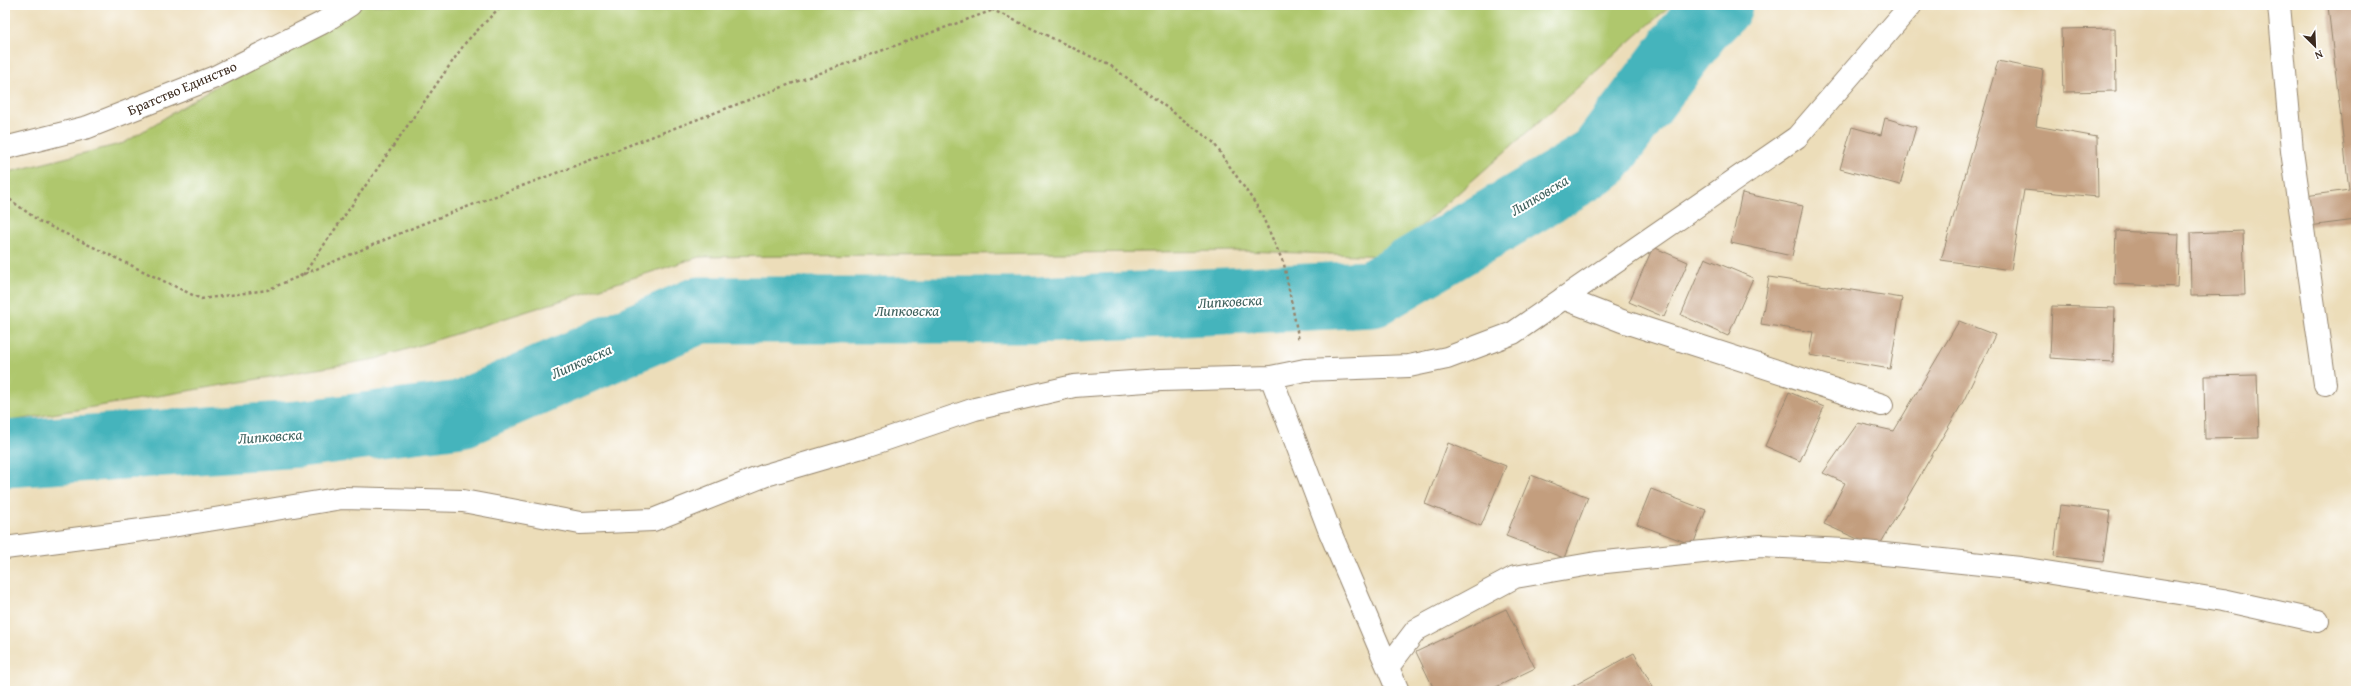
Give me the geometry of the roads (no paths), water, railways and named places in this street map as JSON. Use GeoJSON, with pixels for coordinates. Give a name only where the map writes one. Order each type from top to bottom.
{"type":"FeatureCollection","features":[{"type":"Feature","properties":{"kind":"street","name":"Братство Единство"},"geometry":{"type":"LineString","coordinates":[[5,148],[88,127],[215,77],[322,23],[350,5]]}},
{"type":"Feature","properties":{"kind":"street"},"geometry":{"type":"LineString","coordinates":[[5,548],[172,526],[342,498],[463,502],[580,523],[653,520],[766,475],[869,445],[975,409],[1074,386],[1160,380],[1271,377],[1305,370],[1409,366],[1448,358],[1513,333],[1797,137],[1911,5]]}},
{"type":"Feature","properties":{"kind":"street"},"geometry":{"type":"LineString","coordinates":[[2279,5],[2292,151],[2325,384]]}},
{"type":"Feature","properties":{"kind":"street"},"geometry":{"type":"LineString","coordinates":[[1564,298],[1622,321],[1882,405]]}},
{"type":"Feature","properties":{"kind":"street"},"geometry":{"type":"LineString","coordinates":[[1271,377],[1330,532],[1398,691]]}},
{"type":"Feature","properties":{"kind":"street"},"geometry":{"type":"LineString","coordinates":[[1388,667],[1416,630],[1515,577],[1596,563],[1761,546],[1846,550],[2020,568],[2223,600],[2318,621]]}},
{"type":"Feature","properties":{"kind":"waterway","name":"Липковска"},"geometry":{"type":"LineString","coordinates":[[5,454],[299,434],[461,414],[699,310],[1036,310],[1372,294],[1598,160],[1699,25],[1719,5]]}}]}
